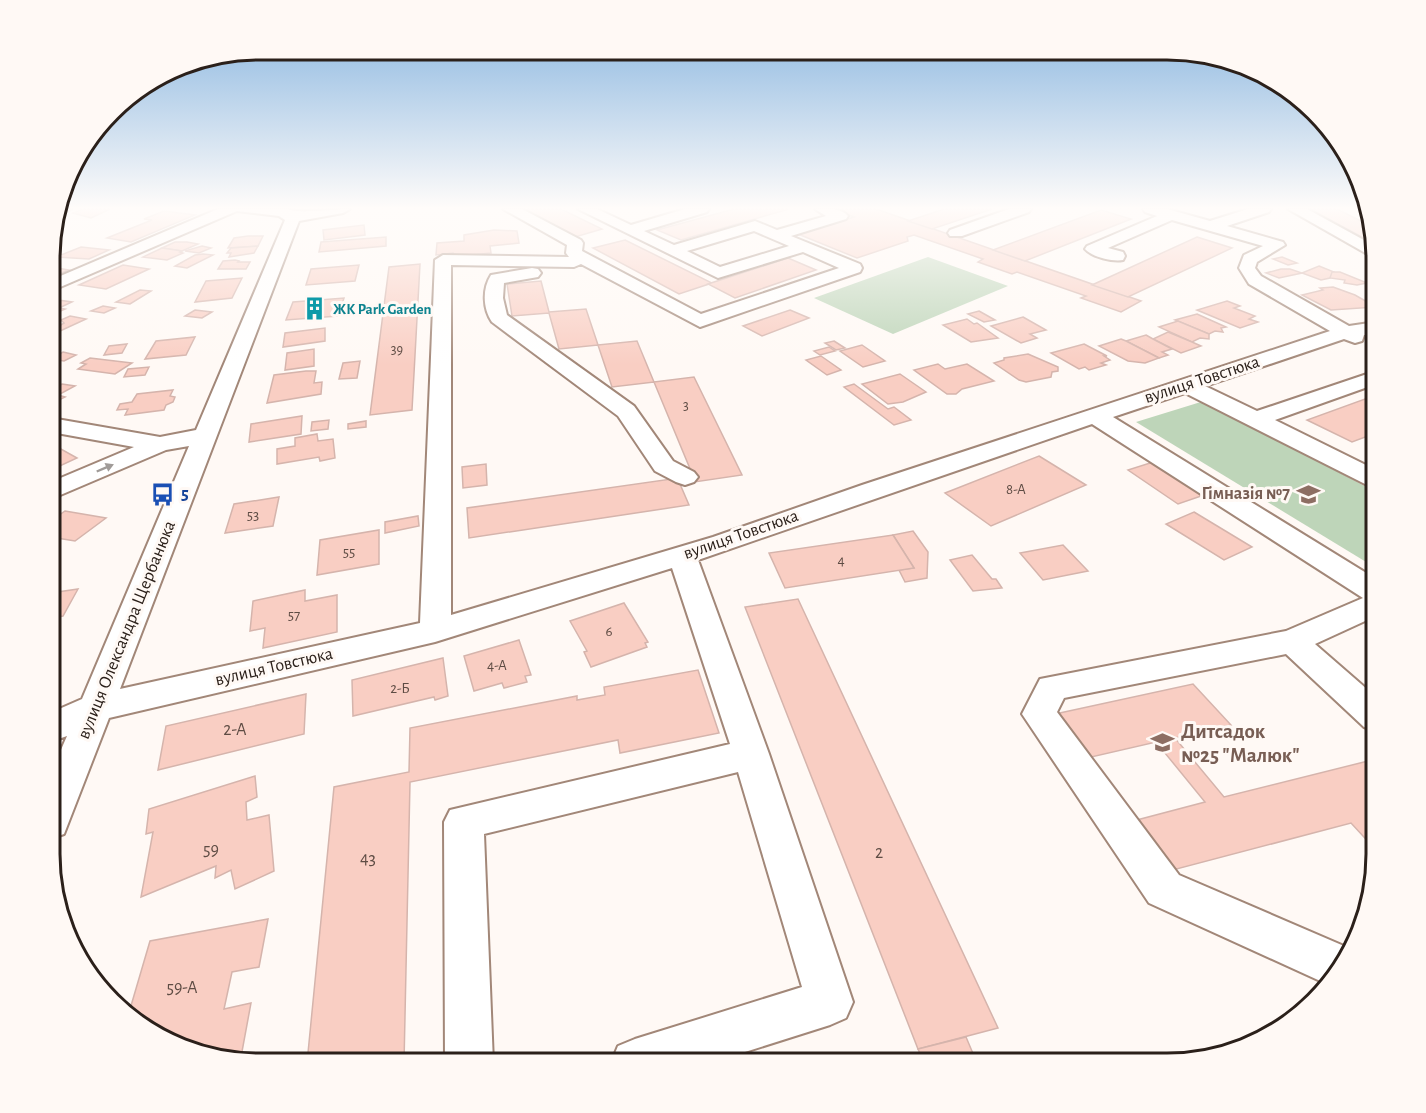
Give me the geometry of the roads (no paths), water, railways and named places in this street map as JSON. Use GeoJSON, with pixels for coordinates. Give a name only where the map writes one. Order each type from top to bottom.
{"type":"FeatureCollection","features":[{"type":"Feature","properties":{"kind":"street"},"geometry":{"type":"LineString","coordinates":[[60,282],[110,261]]}},
{"type":"Feature","properties":{"kind":"street","name":"вулиця Олександра Щербанюка"},"geometry":{"type":"LineString","coordinates":[[60,797],[275,261]]}},
{"type":"Feature","properties":{"kind":"street"},"geometry":{"type":"LineString","coordinates":[[435,631],[443,261],[498,270],[579,261],[700,321],[855,268],[838,261]]}},
{"type":"Feature","properties":{"kind":"street"},"geometry":{"type":"LineString","coordinates":[[694,261],[718,273],[757,261]]}},
{"type":"Feature","properties":{"kind":"street"},"geometry":{"type":"LineString","coordinates":[[1249,261],[1247,268],[1255,280],[1366,342]]}},
{"type":"Feature","properties":{"kind":"street"},"geometry":{"type":"LineString","coordinates":[[498,270],[494,286],[496,313],[499,318],[626,411],[664,466],[685,477]]}},
{"type":"Feature","properties":{"kind":"street","name":"вулиця Товстюка"},"geometry":{"type":"LineString","coordinates":[[60,724],[96,708],[435,631],[682,555],[1345,332],[1366,329]]}},
{"type":"Feature","properties":{"kind":"street"},"geometry":{"type":"LineString","coordinates":[[1257,419],[1366,381]]}},
{"type":"Feature","properties":{"kind":"street"},"geometry":{"type":"LineString","coordinates":[[1187,385],[1366,475]]}},
{"type":"Feature","properties":{"kind":"street"},"geometry":{"type":"LineString","coordinates":[[1094,416],[1366,585]]}},
{"type":"Feature","properties":{"kind":"street"},"geometry":{"type":"LineString","coordinates":[[60,427],[160,444]]}},
{"type":"Feature","properties":{"kind":"street"},"geometry":{"type":"LineString","coordinates":[[60,487],[160,444],[204,436]]}},
{"type":"Feature","properties":{"kind":"street"},"geometry":{"type":"LineString","coordinates":[[667,1053],[830,1002],[751,754],[682,555]]}},
{"type":"Feature","properties":{"kind":"street"},"geometry":{"type":"LineString","coordinates":[[1333,964],[1164,890],[1039,714],[1052,688],[1292,641],[1366,608]]}},
{"type":"Feature","properties":{"kind":"street"},"geometry":{"type":"LineString","coordinates":[[1292,641],[1366,708]]}},
{"type":"Feature","properties":{"kind":"street"},"geometry":{"type":"LineString","coordinates":[[469,1053],[464,822],[751,754]]}},
{"type":"Feature","properties":{"kind":"place","name":"ЖК Park Garden"},"geometry":{"type":"Point","coordinates":[315,309]}},
{"type":"Feature","properties":{"kind":"place","name":"5"},"geometry":{"type":"Point","coordinates":[163,494]}},
{"type":"Feature","properties":{"kind":"place","name":"Гімназія №7"},"geometry":{"type":"Point","coordinates":[1308,494]}},
{"type":"Feature","properties":{"kind":"place","name":"Дитсадок №25 \"Малюк\""},"geometry":{"type":"Point","coordinates":[1163,743]}}]}
